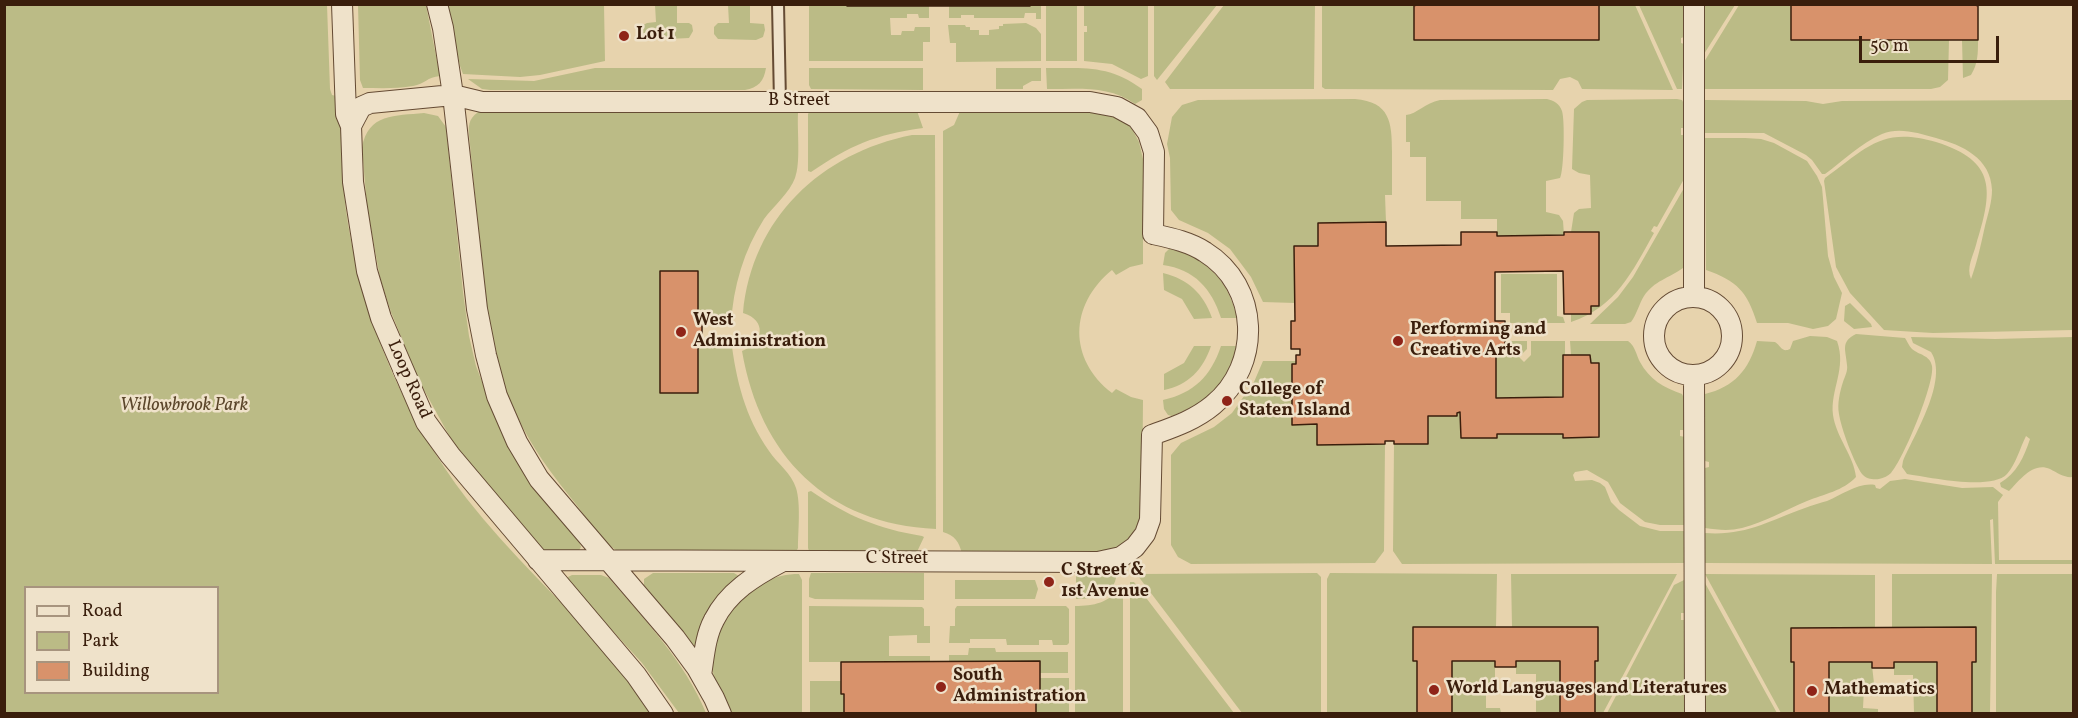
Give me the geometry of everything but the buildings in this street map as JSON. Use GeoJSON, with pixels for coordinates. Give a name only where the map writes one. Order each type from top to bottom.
{"type":"FeatureCollection","features":[{"type":"Feature","properties":{"kind":"street","name":"Loop Road"},"geometry":{"type":"LineString","coordinates":[[342,4],[346,114],[351,126],[353,182],[367,271],[381,318],[426,422],[450,455],[636,675],[663,714]]}},
{"type":"Feature","properties":{"kind":"street"},"geometry":{"type":"LineString","coordinates":[[437,4],[453,95],[477,309],[497,396],[517,442],[539,479],[675,638],[701,675],[721,714]]}},
{"type":"Feature","properties":{"kind":"street"},"geometry":{"type":"LineString","coordinates":[[1694,4],[1694,296]]}},
{"type":"Feature","properties":{"kind":"street","name":"B Street"},"geometry":{"type":"LineString","coordinates":[[351,126],[361,107],[370,103],[453,95],[482,102],[1090,102],[1117,106],[1137,118],[1148,133],[1154,152],[1153,234],[1178,240],[1205,252],[1225,268],[1237,286],[1249,324],[1248,345],[1243,363],[1233,383],[1214,404],[1189,421],[1152,435]]}},
{"type":"Feature","properties":{"kind":"street"},"geometry":{"type":"LineString","coordinates":[[1694,296],[1708,299],[1720,306],[1728,316],[1733,329],[1733,342],[1728,355],[1720,365],[1709,372],[1694,375],[1683,374],[1672,369],[1662,360],[1656,349],[1654,336],[1661,312],[1671,303],[1694,296]]}},
{"type":"Feature","properties":{"kind":"street"},"geometry":{"type":"LineString","coordinates":[[1694,375],[1695,714]]}},
{"type":"Feature","properties":{"kind":"street","name":"C Street"},"geometry":{"type":"LineString","coordinates":[[538,560],[1098,562],[1121,556],[1135,547],[1145,534],[1150,520],[1152,435]]}},
{"type":"Feature","properties":{"kind":"street"},"geometry":{"type":"LineString","coordinates":[[701,675],[708,636],[714,620],[727,601],[742,585],[781,561]]}},
{"type":"Feature","properties":{"kind":"lane"},"geometry":{"type":"LineString","coordinates":[[778,4],[780,102]]}},
{"type":"Feature","properties":{"kind":"green space","name":"Willowbrook Park"},"geometry":{"type":"Polygon","coordinates":[[[4,5],[327,5],[330,89],[332,95],[340,97],[341,145],[348,224],[365,298],[391,369],[425,436],[467,499],[501,539],[608,653],[656,713],[5,713],[4,5]]]}},
{"type":"Feature","properties":{"kind":"green space"},"geometry":{"type":"Polygon","coordinates":[[[358,5],[426,5],[440,76],[413,86],[363,88],[360,80],[358,5]]]}},
{"type":"Feature","properties":{"kind":"green space"},"geometry":{"type":"Polygon","coordinates":[[[447,5],[604,5],[605,61],[520,77],[463,74],[447,5]]]}},
{"type":"Feature","properties":{"kind":"green space"},"geometry":{"type":"Polygon","coordinates":[[[655,5],[677,5],[677,23],[692,25],[693,31],[689,38],[649,40],[645,38],[641,26],[656,22],[655,5]]]}},
{"type":"Feature","properties":{"kind":"green space"},"geometry":{"type":"Polygon","coordinates":[[[728,5],[750,5],[750,23],[764,24],[763,37],[756,40],[718,39],[714,34],[714,27],[718,23],[729,23],[728,5]]]}},
{"type":"Feature","properties":{"kind":"green space"},"geometry":{"type":"Polygon","coordinates":[[[809,5],[929,6],[929,18],[919,18],[918,14],[907,14],[907,18],[890,18],[891,35],[901,35],[902,31],[914,31],[915,27],[930,27],[930,42],[923,42],[923,61],[809,61],[809,5]]]}},
{"type":"Feature","properties":{"kind":"green space"},"geometry":{"type":"Polygon","coordinates":[[[1041,5],[1041,19],[1036,19],[1036,13],[1025,13],[1024,18],[974,18],[974,15],[961,15],[961,18],[949,18],[949,6],[1041,5]]]}},
{"type":"Feature","properties":{"kind":"green space"},"geometry":{"type":"Polygon","coordinates":[[[1046,5],[1077,5],[1077,61],[1046,61],[1046,5]]]}},
{"type":"Feature","properties":{"kind":"green space"},"geometry":{"type":"Polygon","coordinates":[[[1084,5],[1148,5],[1148,76],[1141,79],[1112,64],[1084,61],[1084,32],[1087,32],[1087,26],[1084,26],[1084,5]]]}},
{"type":"Feature","properties":{"kind":"green space"},"geometry":{"type":"Polygon","coordinates":[[[1154,5],[1217,5],[1157,80],[1154,76],[1154,5]]]}},
{"type":"Feature","properties":{"kind":"green space"},"geometry":{"type":"Polygon","coordinates":[[[1224,5],[1315,5],[1314,89],[1170,89],[1165,82],[1224,5]]]}},
{"type":"Feature","properties":{"kind":"green space"},"geometry":{"type":"Polygon","coordinates":[[[1322,5],[1418,5],[1414,6],[1414,40],[1599,40],[1599,6],[1596,5],[1635,5],[1673,90],[1582,89],[1578,81],[1570,77],[1560,79],[1553,90],[1325,89],[1322,87],[1322,5]]]}},
{"type":"Feature","properties":{"kind":"green space"},"geometry":{"type":"Polygon","coordinates":[[[1639,5],[1683,5],[1682,89],[1677,89],[1639,5]]]}},
{"type":"Feature","properties":{"kind":"green space"},"geometry":{"type":"Polygon","coordinates":[[[1704,5],[1735,5],[1704,54],[1704,5]]]}},
{"type":"Feature","properties":{"kind":"green space"},"geometry":{"type":"Polygon","coordinates":[[[1739,5],[1795,5],[1792,40],[1949,40],[1948,80],[1940,87],[1931,89],[1704,89],[1704,62],[1739,5]]]}},
{"type":"Feature","properties":{"kind":"green space"},"geometry":{"type":"Polygon","coordinates":[[[1026,23],[1036,28],[1041,34],[1041,61],[956,62],[956,43],[950,43],[948,25],[965,25],[970,27],[970,30],[979,30],[979,35],[989,35],[989,30],[999,29],[999,26],[1003,24],[1026,23]]]}},
{"type":"Feature","properties":{"kind":"green space"},"geometry":{"type":"Polygon","coordinates":[[[1962,40],[1978,40],[1975,67],[1971,75],[1963,78],[1962,40]]]}},
{"type":"Feature","properties":{"kind":"green space"},"geometry":{"type":"Polygon","coordinates":[[[595,68],[766,68],[760,83],[745,90],[490,90],[482,89],[468,79],[534,81],[595,68]]]}},
{"type":"Feature","properties":{"kind":"green space"},"geometry":{"type":"Polygon","coordinates":[[[809,68],[923,68],[923,90],[811,89],[809,68]]]}},
{"type":"Feature","properties":{"kind":"green space"},"geometry":{"type":"Polygon","coordinates":[[[996,68],[1041,68],[1041,81],[1032,81],[1023,86],[1023,89],[996,89],[996,68]]]}},
{"type":"Feature","properties":{"kind":"green space"},"geometry":{"type":"Polygon","coordinates":[[[1046,68],[1085,68],[1108,72],[1142,89],[1142,100],[1135,104],[1115,94],[1093,89],[1047,89],[1046,68]]]}},
{"type":"Feature","properties":{"kind":"green space"},"geometry":{"type":"Polygon","coordinates":[[[1355,99],[1376,104],[1387,115],[1390,123],[1392,195],[1385,195],[1386,222],[1318,223],[1318,246],[1294,247],[1295,303],[1263,302],[1251,277],[1230,249],[1208,233],[1179,220],[1171,210],[1170,158],[1167,144],[1172,117],[1182,105],[1198,100],[1355,99]]]}},
{"type":"Feature","properties":{"kind":"green space"},"geometry":{"type":"Polygon","coordinates":[[[1547,99],[1561,108],[1564,134],[1560,178],[1546,181],[1546,212],[1559,215],[1563,221],[1564,235],[1497,236],[1497,219],[1461,219],[1461,201],[1426,201],[1426,157],[1410,157],[1410,142],[1406,142],[1406,115],[1440,100],[1547,99]]]}},
{"type":"Feature","properties":{"kind":"green space"},"geometry":{"type":"Polygon","coordinates":[[[1587,100],[1682,100],[1684,104],[1684,128],[1681,128],[1681,135],[1684,135],[1684,179],[1657,227],[1654,226],[1651,231],[1654,233],[1621,287],[1611,298],[1590,313],[1591,306],[1599,305],[1599,232],[1571,232],[1574,213],[1579,209],[1591,208],[1590,175],[1572,169],[1574,109],[1587,100]]]}},
{"type":"Feature","properties":{"kind":"green space"},"geometry":{"type":"Polygon","coordinates":[[[1705,100],[1806,101],[1823,104],[1842,101],[2073,100],[2073,330],[1933,333],[1884,330],[1850,293],[1836,267],[1825,178],[1864,149],[1888,138],[1917,138],[1936,142],[1970,159],[1980,169],[1985,180],[1987,194],[1982,226],[1970,266],[1971,279],[1992,195],[1990,179],[1981,161],[1965,149],[1946,141],[1915,133],[1895,131],[1874,138],[1822,174],[1806,155],[1764,133],[1705,133],[1705,100]]]}},
{"type":"Feature","properties":{"kind":"green space"},"geometry":{"type":"Polygon","coordinates":[[[795,108],[798,113],[798,164],[795,178],[764,219],[745,256],[734,296],[731,324],[702,324],[702,319],[698,319],[698,271],[660,271],[660,393],[698,393],[698,345],[702,339],[731,339],[743,398],[754,425],[772,455],[791,478],[798,494],[798,548],[795,554],[621,553],[596,531],[551,472],[517,416],[502,377],[488,316],[469,135],[471,120],[482,110],[795,108]]]}},
{"type":"Feature","properties":{"kind":"green space"},"geometry":{"type":"Polygon","coordinates":[[[916,108],[923,128],[864,142],[811,172],[808,171],[808,114],[811,109],[916,108]]]}},
{"type":"Feature","properties":{"kind":"green space"},"geometry":{"type":"Polygon","coordinates":[[[961,109],[1095,109],[1123,119],[1139,142],[1143,159],[1143,264],[1130,267],[1116,275],[1112,270],[1098,284],[1088,299],[1079,332],[1081,348],[1087,364],[1098,379],[1112,393],[1116,389],[1143,400],[1142,515],[1128,538],[1105,552],[962,554],[956,540],[943,532],[943,131],[954,125],[961,109]]]}},
{"type":"Feature","properties":{"kind":"green space"},"geometry":{"type":"Polygon","coordinates":[[[424,113],[438,116],[446,127],[463,292],[476,366],[501,431],[524,470],[579,541],[581,547],[578,552],[542,551],[456,448],[419,381],[391,312],[380,278],[367,207],[362,148],[370,128],[377,122],[393,116],[424,113]]]}},
{"type":"Feature","properties":{"kind":"green space"},"geometry":{"type":"Polygon","coordinates":[[[912,135],[935,135],[936,529],[897,524],[862,514],[831,498],[805,478],[783,452],[765,422],[751,389],[742,351],[755,343],[760,332],[756,321],[743,313],[749,279],[760,248],[776,220],[797,195],[821,174],[848,157],[879,144],[912,135]]]}},
{"type":"Feature","properties":{"kind":"green space"},"geometry":{"type":"Polygon","coordinates":[[[1705,138],[1761,139],[1774,143],[1807,161],[1817,176],[1822,187],[1828,256],[1834,277],[1842,293],[1836,319],[1828,326],[1813,329],[1788,323],[1757,323],[1745,295],[1726,278],[1706,270],[1705,138]]]}},
{"type":"Feature","properties":{"kind":"green space"},"geometry":{"type":"Polygon","coordinates":[[[1684,188],[1683,268],[1648,291],[1631,322],[1590,324],[1618,297],[1633,277],[1684,188]]]}},
{"type":"Feature","properties":{"kind":"green space"},"geometry":{"type":"Polygon","coordinates":[[[1169,249],[1186,253],[1217,276],[1227,291],[1237,318],[1221,318],[1212,298],[1200,282],[1184,271],[1163,265],[1165,253],[1169,249]]]}},
{"type":"Feature","properties":{"kind":"green space"},"geometry":{"type":"Polygon","coordinates":[[[1163,273],[1180,279],[1194,289],[1209,309],[1212,318],[1194,319],[1182,299],[1164,290],[1163,273]]]}},
{"type":"Feature","properties":{"kind":"green space"},"geometry":{"type":"Polygon","coordinates":[[[1501,274],[1557,274],[1557,316],[1563,317],[1565,323],[1510,323],[1510,313],[1501,313],[1501,274]]]}},
{"type":"Feature","properties":{"kind":"green space"},"geometry":{"type":"Polygon","coordinates":[[[1850,303],[1872,327],[1854,329],[1844,321],[1845,306],[1850,303]]]}},
{"type":"Feature","properties":{"kind":"green space"},"geometry":{"type":"Polygon","coordinates":[[[1571,314],[1589,314],[1587,315],[1571,322],[1571,314]]]}},
{"type":"Feature","properties":{"kind":"green space"},"geometry":{"type":"Polygon","coordinates":[[[1856,334],[1905,338],[1912,349],[1927,357],[1932,366],[1932,375],[1924,404],[1903,453],[1891,473],[1879,479],[1872,479],[1862,474],[1848,445],[1839,414],[1839,398],[1847,369],[1846,343],[1856,334]]]}},
{"type":"Feature","properties":{"kind":"green space"},"geometry":{"type":"Polygon","coordinates":[[[1810,336],[1827,337],[1837,341],[1840,361],[1833,415],[1855,469],[1856,477],[1839,489],[1750,525],[1728,530],[1705,528],[1705,468],[1709,467],[1709,462],[1705,461],[1705,394],[1724,387],[1739,376],[1750,361],[1757,341],[1775,342],[1783,350],[1787,350],[1790,349],[1793,341],[1810,336]]]}},
{"type":"Feature","properties":{"kind":"green space"},"geometry":{"type":"Polygon","coordinates":[[[1911,337],[1995,339],[2073,337],[2073,477],[2064,476],[2044,467],[2027,473],[2009,491],[2001,487],[2000,483],[2011,474],[2022,458],[2030,439],[2026,436],[2010,470],[1999,479],[1988,482],[1959,482],[1907,474],[1902,467],[1903,461],[1928,407],[1936,377],[1931,352],[1913,343],[1911,337]]]}},
{"type":"Feature","properties":{"kind":"green space"},"geometry":{"type":"Polygon","coordinates":[[[1510,341],[1527,341],[1527,349],[1519,357],[1524,362],[1531,355],[1531,341],[1565,341],[1563,397],[1496,398],[1496,348],[1510,351],[1510,341]]]}},
{"type":"Feature","properties":{"kind":"green space"},"geometry":{"type":"Polygon","coordinates":[[[1570,341],[1628,341],[1652,378],[1663,386],[1682,394],[1685,400],[1685,430],[1680,430],[1680,436],[1685,437],[1684,525],[1660,525],[1645,522],[1620,503],[1608,482],[1587,470],[1575,472],[1573,475],[1575,481],[1592,480],[1600,483],[1605,487],[1611,502],[1640,526],[1660,531],[1684,531],[1684,563],[1402,564],[1393,551],[1394,444],[1428,444],[1428,416],[1460,412],[1461,438],[1497,434],[1563,434],[1564,438],[1599,437],[1599,364],[1591,363],[1590,355],[1571,355],[1570,341]]]}},
{"type":"Feature","properties":{"kind":"green space"},"geometry":{"type":"Polygon","coordinates":[[[1194,346],[1211,346],[1204,362],[1187,380],[1164,390],[1164,374],[1184,363],[1194,346]]]}},
{"type":"Feature","properties":{"kind":"green space"},"geometry":{"type":"Polygon","coordinates":[[[1221,346],[1237,346],[1227,372],[1215,390],[1197,404],[1172,416],[1168,415],[1164,409],[1163,400],[1184,393],[1200,382],[1212,366],[1221,346]]]}},
{"type":"Feature","properties":{"kind":"green space"},"geometry":{"type":"Polygon","coordinates":[[[1263,361],[1296,361],[1296,364],[1292,365],[1292,424],[1317,424],[1317,445],[1385,444],[1384,551],[1375,563],[1191,564],[1178,557],[1171,545],[1171,455],[1181,443],[1214,427],[1232,413],[1254,382],[1263,361]]]}},
{"type":"Feature","properties":{"kind":"green space"},"geometry":{"type":"Polygon","coordinates":[[[1905,479],[1962,488],[1993,487],[2003,495],[1998,502],[1999,560],[2073,560],[2073,564],[1995,564],[1993,519],[1990,520],[1992,564],[1705,563],[1705,533],[1745,530],[1827,501],[1863,485],[1875,485],[1880,489],[1890,481],[1905,479]]]}},
{"type":"Feature","properties":{"kind":"green space"},"geometry":{"type":"Polygon","coordinates":[[[811,491],[837,508],[864,520],[892,530],[924,537],[916,554],[810,554],[808,548],[808,492],[811,491]]]}},
{"type":"Feature","properties":{"kind":"green space"},"geometry":{"type":"Polygon","coordinates":[[[1116,570],[1114,585],[1110,590],[1091,598],[1076,599],[1076,574],[1116,570]]]}},
{"type":"Feature","properties":{"kind":"green space"},"geometry":{"type":"Polygon","coordinates":[[[653,573],[734,573],[739,576],[696,648],[644,585],[644,579],[653,573]]]}},
{"type":"Feature","properties":{"kind":"green space"},"geometry":{"type":"Polygon","coordinates":[[[811,573],[924,573],[924,600],[815,599],[809,597],[811,573]]]}},
{"type":"Feature","properties":{"kind":"green space"},"geometry":{"type":"Polygon","coordinates":[[[1317,573],[1321,577],[1321,714],[1242,713],[1138,576],[1140,574],[1317,573]]]}},
{"type":"Feature","properties":{"kind":"green space"},"geometry":{"type":"Polygon","coordinates":[[[1330,573],[1497,574],[1496,627],[1414,627],[1413,661],[1417,661],[1417,713],[1327,714],[1327,579],[1330,573]]]}},
{"type":"Feature","properties":{"kind":"green space"},"geometry":{"type":"Polygon","coordinates":[[[799,574],[802,580],[802,713],[728,714],[716,684],[712,665],[713,647],[718,630],[737,601],[750,590],[765,581],[799,574]]]}},
{"type":"Feature","properties":{"kind":"green space"},"geometry":{"type":"Polygon","coordinates":[[[1511,574],[1677,574],[1603,713],[1595,713],[1595,661],[1598,661],[1598,627],[1512,627],[1511,574]]]}},
{"type":"Feature","properties":{"kind":"green space"},"geometry":{"type":"Polygon","coordinates":[[[1705,574],[1875,575],[1875,628],[1791,628],[1794,713],[1781,713],[1705,574]]]}},
{"type":"Feature","properties":{"kind":"green space"},"geometry":{"type":"Polygon","coordinates":[[[1892,574],[1992,574],[1990,713],[1972,713],[1972,662],[1892,628],[1892,574]]]}},
{"type":"Feature","properties":{"kind":"green space"},"geometry":{"type":"Polygon","coordinates":[[[1997,574],[2073,574],[2073,713],[1996,713],[1997,574]]]}},
{"type":"Feature","properties":{"kind":"green space"},"geometry":{"type":"Polygon","coordinates":[[[601,575],[609,578],[676,659],[706,713],[679,713],[642,663],[569,583],[568,577],[601,575]]]}},
{"type":"Feature","properties":{"kind":"green space"},"geometry":{"type":"Polygon","coordinates":[[[955,580],[1035,580],[1038,589],[1035,599],[955,599],[955,580]]]}},
{"type":"Feature","properties":{"kind":"green space"},"geometry":{"type":"Polygon","coordinates":[[[1684,580],[1684,613],[1681,613],[1681,620],[1684,620],[1684,713],[1607,713],[1674,585],[1684,580]]]}},
{"type":"Feature","properties":{"kind":"green space"},"geometry":{"type":"Polygon","coordinates":[[[1130,582],[1134,582],[1234,713],[1130,713],[1130,582]]]}},
{"type":"Feature","properties":{"kind":"green space"},"geometry":{"type":"Polygon","coordinates":[[[1705,583],[1777,713],[1705,713],[1705,583]]]}},
{"type":"Feature","properties":{"kind":"green space"},"geometry":{"type":"Polygon","coordinates":[[[1121,586],[1123,588],[1123,713],[1075,713],[1075,606],[1106,600],[1121,586]]]}},
{"type":"Feature","properties":{"kind":"green space"},"geometry":{"type":"Polygon","coordinates":[[[809,606],[922,607],[924,626],[930,626],[930,643],[917,643],[917,635],[889,636],[889,656],[930,656],[930,662],[809,662],[809,606]]]}},
{"type":"Feature","properties":{"kind":"green space"},"geometry":{"type":"Polygon","coordinates":[[[957,606],[1066,606],[1069,609],[1069,643],[1053,645],[1052,640],[1039,640],[1039,645],[1007,645],[1006,639],[970,639],[970,643],[949,643],[950,626],[955,626],[957,606]]]}},
{"type":"Feature","properties":{"kind":"green space"},"geometry":{"type":"Polygon","coordinates":[[[969,648],[995,648],[996,652],[1068,652],[1068,673],[1040,673],[949,662],[949,655],[968,655],[969,648]]]}},
{"type":"Feature","properties":{"kind":"green space"},"geometry":{"type":"Polygon","coordinates":[[[1452,661],[1495,661],[1495,687],[1486,687],[1486,708],[1500,708],[1501,713],[1452,713],[1452,661]]]}},
{"type":"Feature","properties":{"kind":"green space"},"geometry":{"type":"Polygon","coordinates":[[[1516,661],[1560,661],[1560,713],[1536,713],[1536,674],[1516,674],[1516,661]]]}},
{"type":"Feature","properties":{"kind":"green space"},"geometry":{"type":"Polygon","coordinates":[[[1829,662],[1872,662],[1874,687],[1864,688],[1863,708],[1878,709],[1878,713],[1829,713],[1829,662]]]}},
{"type":"Feature","properties":{"kind":"green space"},"geometry":{"type":"Polygon","coordinates":[[[1894,662],[1937,662],[1937,713],[1914,713],[1913,675],[1894,675],[1894,662]]]}},
{"type":"Feature","properties":{"kind":"green space"},"geometry":{"type":"Polygon","coordinates":[[[1040,678],[1069,678],[1069,713],[1036,714],[1036,694],[1040,693],[1040,678]]]}},
{"type":"Feature","properties":{"kind":"green space"},"geometry":{"type":"Polygon","coordinates":[[[810,681],[841,681],[844,713],[810,714],[810,681]]]}},
{"type":"Feature","properties":{"kind":"place","name":"Lot 1"},"geometry":{"type":"Point","coordinates":[624,36]}},
{"type":"Feature","properties":{"kind":"place","name":"West Administration"},"geometry":{"type":"Point","coordinates":[681,332]}},
{"type":"Feature","properties":{"kind":"place","name":"Performing and Creative Arts"},"geometry":{"type":"Point","coordinates":[1398,341]}},
{"type":"Feature","properties":{"kind":"place","name":"College of Staten Island"},"geometry":{"type":"Point","coordinates":[1227,401]}},
{"type":"Feature","properties":{"kind":"place","name":"C Street & 1st Avenue"},"geometry":{"type":"Point","coordinates":[1049,582]}},
{"type":"Feature","properties":{"kind":"place","name":"South Administration"},"geometry":{"type":"Point","coordinates":[941,687]}},
{"type":"Feature","properties":{"kind":"place","name":"World Languages and Literatures"},"geometry":{"type":"Point","coordinates":[1434,690]}},
{"type":"Feature","properties":{"kind":"place","name":"Mathematics"},"geometry":{"type":"Point","coordinates":[1812,691]}}]}
